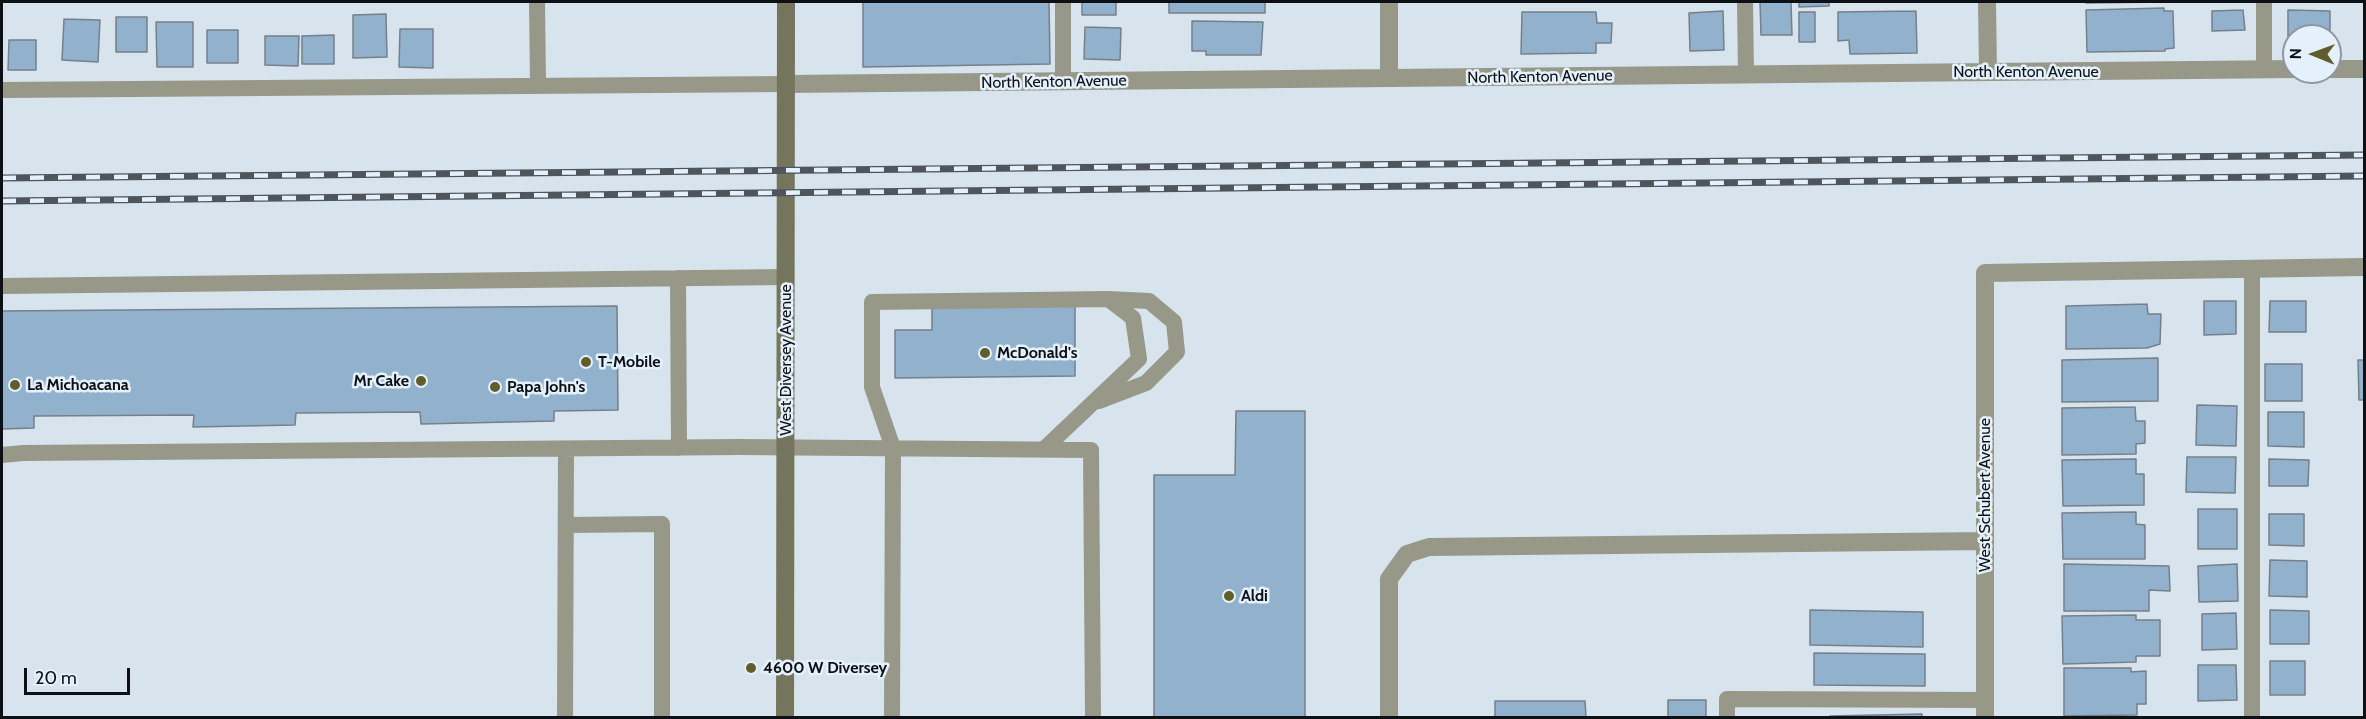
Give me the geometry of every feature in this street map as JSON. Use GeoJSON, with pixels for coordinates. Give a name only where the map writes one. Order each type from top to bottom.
{"type":"FeatureCollection","features":[{"type":"Feature","properties":{"kind":"main road","name":"West Diversey Avenue"},"geometry":{"type":"LineString","coordinates":[[785,717],[786,2]]}},
{"type":"Feature","properties":{"kind":"street"},"geometry":{"type":"LineString","coordinates":[[1389,2],[1389,78]]}},
{"type":"Feature","properties":{"kind":"street"},"geometry":{"type":"LineString","coordinates":[[1988,2],[1988,72]]}},
{"type":"Feature","properties":{"kind":"street","name":"North Kenton Avenue"},"geometry":{"type":"LineString","coordinates":[[786,84],[2282,69]]}},
{"type":"Feature","properties":{"kind":"street"},"geometry":{"type":"LineString","coordinates":[[2342,69],[2364,69]]}},
{"type":"Feature","properties":{"kind":"street"},"geometry":{"type":"LineString","coordinates":[[2252,269],[2364,267]]}},
{"type":"Feature","properties":{"kind":"street","name":"West Schubert Avenue"},"geometry":{"type":"LineString","coordinates":[[1985,709],[1985,273],[2252,269]]}},
{"type":"Feature","properties":{"kind":"street"},"geometry":{"type":"LineString","coordinates":[[1389,717],[1389,579],[1407,554],[1428,547],[1985,541]]}},
{"type":"Feature","properties":{"kind":"lane"},"geometry":{"type":"LineString","coordinates":[[537,2],[538,86]]}},
{"type":"Feature","properties":{"kind":"lane"},"geometry":{"type":"LineString","coordinates":[[1063,2],[1063,82]]}},
{"type":"Feature","properties":{"kind":"lane"},"geometry":{"type":"LineString","coordinates":[[1744,2],[1746,74]]}},
{"type":"Feature","properties":{"kind":"lane"},"geometry":{"type":"LineString","coordinates":[[2264,2],[2264,70]]}},
{"type":"Feature","properties":{"kind":"lane"},"geometry":{"type":"LineString","coordinates":[[2,90],[786,84]]}},
{"type":"Feature","properties":{"kind":"lane"},"geometry":{"type":"LineString","coordinates":[[2252,269],[2252,717]]}},
{"type":"Feature","properties":{"kind":"lane"},"geometry":{"type":"LineString","coordinates":[[2,286],[786,277]]}},
{"type":"Feature","properties":{"kind":"lane"},"geometry":{"type":"LineString","coordinates":[[678,278],[679,448]]}},
{"type":"Feature","properties":{"kind":"lane"},"geometry":{"type":"LineString","coordinates":[[892,717],[893,448],[872,387],[872,302],[1108,299],[1149,301],[1174,322],[1177,352],[1146,383],[1093,403]]}},
{"type":"Feature","properties":{"kind":"lane"},"geometry":{"type":"LineString","coordinates":[[1043,450],[1139,359],[1133,318],[1108,299]]}},
{"type":"Feature","properties":{"kind":"lane"},"geometry":{"type":"LineString","coordinates":[[2,455],[785,447],[1091,450],[1093,717]]}},
{"type":"Feature","properties":{"kind":"lane"},"geometry":{"type":"LineString","coordinates":[[565,717],[566,449]]}},
{"type":"Feature","properties":{"kind":"lane"},"geometry":{"type":"LineString","coordinates":[[566,525],[662,524],[662,717]]}},
{"type":"Feature","properties":{"kind":"lane"},"geometry":{"type":"LineString","coordinates":[[1727,717],[1727,699],[1985,709]]}},
{"type":"Feature","properties":{"kind":"building"},"geometry":{"type":"Polygon","coordinates":[[[863,2],[1049,2],[1050,64],[863,67],[863,2]]]}},
{"type":"Feature","properties":{"kind":"building"},"geometry":{"type":"Polygon","coordinates":[[[1082,2],[1116,2],[1116,15],[1082,15],[1082,2]]]}},
{"type":"Feature","properties":{"kind":"building"},"geometry":{"type":"Polygon","coordinates":[[[1169,2],[1265,2],[1265,13],[1169,13],[1169,2]]]}},
{"type":"Feature","properties":{"kind":"building"},"geometry":{"type":"Polygon","coordinates":[[[1760,2],[1791,2],[1792,35],[1761,35],[1760,2]]]}},
{"type":"Feature","properties":{"kind":"building"},"geometry":{"type":"Polygon","coordinates":[[[1799,2],[1829,2],[1829,6],[1799,7],[1799,2]]]}},
{"type":"Feature","properties":{"kind":"building"},"geometry":{"type":"Polygon","coordinates":[[[2086,2],[2166,2],[2086,3],[2086,2]]]}},
{"type":"Feature","properties":{"kind":"building"},"geometry":{"type":"Polygon","coordinates":[[[2164,8],[2164,11],[2173,11],[2174,48],[2165,49],[2165,51],[2087,52],[2086,10],[2164,8]]]}},
{"type":"Feature","properties":{"kind":"building"},"geometry":{"type":"Polygon","coordinates":[[[2243,10],[2245,30],[2212,31],[2212,11],[2243,10]]]}},
{"type":"Feature","properties":{"kind":"building"},"geometry":{"type":"Polygon","coordinates":[[[2288,10],[2330,11],[2330,24],[2288,24],[2288,10]]]}},
{"type":"Feature","properties":{"kind":"building"},"geometry":{"type":"Polygon","coordinates":[[[1723,11],[1724,50],[1690,51],[1689,13],[1723,11]]]}},
{"type":"Feature","properties":{"kind":"building"},"geometry":{"type":"Polygon","coordinates":[[[1916,11],[1917,53],[1850,54],[1849,40],[1838,41],[1838,12],[1916,11]]]}},
{"type":"Feature","properties":{"kind":"building"},"geometry":{"type":"Polygon","coordinates":[[[1522,12],[1596,12],[1597,23],[1612,23],[1611,43],[1596,43],[1596,53],[1521,54],[1522,12]]]}},
{"type":"Feature","properties":{"kind":"building"},"geometry":{"type":"Polygon","coordinates":[[[1799,12],[1815,12],[1815,42],[1799,42],[1799,12]]]}},
{"type":"Feature","properties":{"kind":"building"},"geometry":{"type":"Polygon","coordinates":[[[386,14],[387,57],[353,58],[353,15],[386,14]]]}},
{"type":"Feature","properties":{"kind":"building"},"geometry":{"type":"Polygon","coordinates":[[[116,17],[147,17],[147,52],[116,52],[116,17]]]}},
{"type":"Feature","properties":{"kind":"building"},"geometry":{"type":"Polygon","coordinates":[[[64,19],[100,20],[98,62],[62,60],[64,19]]]}},
{"type":"Feature","properties":{"kind":"building"},"geometry":{"type":"Polygon","coordinates":[[[1192,21],[1263,22],[1261,55],[1206,55],[1206,51],[1192,51],[1192,21]]]}},
{"type":"Feature","properties":{"kind":"building"},"geometry":{"type":"Polygon","coordinates":[[[156,22],[193,22],[193,67],[157,67],[156,22]]]}},
{"type":"Feature","properties":{"kind":"building"},"geometry":{"type":"Polygon","coordinates":[[[1085,27],[1121,28],[1120,60],[1084,59],[1085,27]]]}},
{"type":"Feature","properties":{"kind":"building"},"geometry":{"type":"Polygon","coordinates":[[[400,29],[433,29],[433,68],[399,67],[400,29]]]}},
{"type":"Feature","properties":{"kind":"building"},"geometry":{"type":"Polygon","coordinates":[[[207,30],[238,30],[238,63],[207,63],[207,30]]]}},
{"type":"Feature","properties":{"kind":"building"},"geometry":{"type":"Polygon","coordinates":[[[334,35],[334,64],[302,64],[302,36],[334,35]]]}},
{"type":"Feature","properties":{"kind":"building"},"geometry":{"type":"Polygon","coordinates":[[[265,36],[299,36],[298,66],[265,65],[265,36]]]}},
{"type":"Feature","properties":{"kind":"building"},"geometry":{"type":"Polygon","coordinates":[[[9,40],[36,40],[36,70],[8,70],[9,40]]]}},
{"type":"Feature","properties":{"kind":"building"},"geometry":{"type":"Polygon","coordinates":[[[2204,301],[2236,301],[2236,334],[2204,335],[2204,301]]]}},
{"type":"Feature","properties":{"kind":"building"},"geometry":{"type":"Polygon","coordinates":[[[2270,301],[2306,301],[2306,332],[2269,332],[2270,301]]]}},
{"type":"Feature","properties":{"kind":"building","name":"McDonald's"},"geometry":{"type":"Polygon","coordinates":[[[1075,304],[1075,376],[895,378],[895,330],[932,330],[932,306],[1075,304]]]}},
{"type":"Feature","properties":{"kind":"building"},"geometry":{"type":"Polygon","coordinates":[[[2147,304],[2148,314],[2161,314],[2160,344],[2147,348],[2066,349],[2066,306],[2147,304]]]}},
{"type":"Feature","properties":{"kind":"building"},"geometry":{"type":"Polygon","coordinates":[[[617,306],[618,410],[554,411],[554,421],[421,424],[420,412],[296,413],[295,425],[193,427],[194,415],[34,416],[34,428],[2,429],[2,311],[617,306]]]}},
{"type":"Feature","properties":{"kind":"building"},"geometry":{"type":"Polygon","coordinates":[[[2158,358],[2158,401],[2062,402],[2062,360],[2158,358]]]}},
{"type":"Feature","properties":{"kind":"building"},"geometry":{"type":"Polygon","coordinates":[[[2358,360],[2364,360],[2364,400],[2359,400],[2358,360]]]}},
{"type":"Feature","properties":{"kind":"building"},"geometry":{"type":"Polygon","coordinates":[[[2265,364],[2302,364],[2302,401],[2265,401],[2265,364]]]}},
{"type":"Feature","properties":{"kind":"building"},"geometry":{"type":"Polygon","coordinates":[[[2197,405],[2237,406],[2236,446],[2196,445],[2197,405]]]}},
{"type":"Feature","properties":{"kind":"building"},"geometry":{"type":"Polygon","coordinates":[[[2135,407],[2136,421],[2145,421],[2145,443],[2136,444],[2136,454],[2062,455],[2062,408],[2135,407]]]}},
{"type":"Feature","properties":{"kind":"building","name":"Aldi"},"geometry":{"type":"Polygon","coordinates":[[[1236,411],[1305,411],[1305,718],[1154,718],[1154,475],[1235,475],[1236,411]]]}},
{"type":"Feature","properties":{"kind":"building"},"geometry":{"type":"Polygon","coordinates":[[[2268,412],[2304,412],[2304,447],[2268,446],[2268,412]]]}},
{"type":"Feature","properties":{"kind":"building"},"geometry":{"type":"Polygon","coordinates":[[[2187,457],[2236,457],[2235,493],[2186,492],[2187,457]]]}},
{"type":"Feature","properties":{"kind":"building"},"geometry":{"type":"Polygon","coordinates":[[[2136,459],[2136,474],[2144,474],[2144,505],[2063,506],[2062,460],[2136,459]]]}},
{"type":"Feature","properties":{"kind":"building"},"geometry":{"type":"Polygon","coordinates":[[[2269,459],[2309,460],[2308,486],[2269,486],[2269,459]]]}},
{"type":"Feature","properties":{"kind":"building"},"geometry":{"type":"Polygon","coordinates":[[[2198,509],[2237,509],[2237,549],[2198,549],[2198,509]]]}},
{"type":"Feature","properties":{"kind":"building"},"geometry":{"type":"Polygon","coordinates":[[[2136,512],[2136,524],[2145,525],[2145,559],[2063,559],[2062,513],[2136,512]]]}},
{"type":"Feature","properties":{"kind":"building"},"geometry":{"type":"Polygon","coordinates":[[[2269,514],[2304,514],[2304,546],[2269,545],[2269,514]]]}},
{"type":"Feature","properties":{"kind":"building"},"geometry":{"type":"Polygon","coordinates":[[[2270,560],[2307,561],[2307,597],[2269,596],[2270,560]]]}},
{"type":"Feature","properties":{"kind":"building"},"geometry":{"type":"Polygon","coordinates":[[[2064,564],[2169,566],[2170,591],[2149,590],[2149,611],[2064,611],[2064,564]]]}},
{"type":"Feature","properties":{"kind":"building"},"geometry":{"type":"Polygon","coordinates":[[[2237,564],[2238,601],[2199,602],[2198,566],[2237,564]]]}},
{"type":"Feature","properties":{"kind":"building"},"geometry":{"type":"Polygon","coordinates":[[[1810,610],[1923,612],[1923,647],[1810,645],[1810,610]]]}},
{"type":"Feature","properties":{"kind":"building"},"geometry":{"type":"Polygon","coordinates":[[[2270,610],[2309,611],[2309,644],[2270,644],[2270,610]]]}},
{"type":"Feature","properties":{"kind":"building"},"geometry":{"type":"Polygon","coordinates":[[[2236,613],[2237,649],[2202,650],[2202,614],[2236,613]]]}},
{"type":"Feature","properties":{"kind":"building"},"geometry":{"type":"Polygon","coordinates":[[[2136,615],[2136,620],[2160,620],[2160,656],[2136,656],[2136,662],[2063,664],[2062,616],[2136,615]]]}},
{"type":"Feature","properties":{"kind":"building"},"geometry":{"type":"Polygon","coordinates":[[[1814,653],[1925,654],[1925,686],[1814,685],[1814,653]]]}},
{"type":"Feature","properties":{"kind":"building"},"geometry":{"type":"Polygon","coordinates":[[[2270,661],[2305,661],[2305,695],[2270,695],[2270,661]]]}},
{"type":"Feature","properties":{"kind":"building"},"geometry":{"type":"Polygon","coordinates":[[[2198,665],[2236,665],[2237,700],[2198,701],[2198,665]]]}},
{"type":"Feature","properties":{"kind":"building"},"geometry":{"type":"Polygon","coordinates":[[[2064,668],[2131,668],[2131,672],[2146,671],[2146,704],[2137,704],[2137,715],[2064,716],[2064,668]]]}},
{"type":"Feature","properties":{"kind":"building"},"geometry":{"type":"Polygon","coordinates":[[[1668,700],[1706,700],[1706,718],[1668,718],[1668,700]]]}},
{"type":"Feature","properties":{"kind":"building"},"geometry":{"type":"Polygon","coordinates":[[[1495,701],[1585,701],[1586,718],[1495,718],[1495,701]]]}},
{"type":"Feature","properties":{"kind":"building"},"geometry":{"type":"Polygon","coordinates":[[[1922,714],[1922,718],[1830,718],[1830,716],[1922,714]]]}},
{"type":"Feature","properties":{"kind":"railway"},"geometry":{"type":"LineString","coordinates":[[2,178],[2364,155]]}},
{"type":"Feature","properties":{"kind":"railway"},"geometry":{"type":"LineString","coordinates":[[2,201],[2364,176]]}},
{"type":"Feature","properties":{"kind":"place","name":"McDonald's"},"geometry":{"type":"Point","coordinates":[985,353]}},
{"type":"Feature","properties":{"kind":"place","name":"T-Mobile"},"geometry":{"type":"Point","coordinates":[586,362]}},
{"type":"Feature","properties":{"kind":"place","name":"Mr Cake"},"geometry":{"type":"Point","coordinates":[421,381]}},
{"type":"Feature","properties":{"kind":"place","name":"La Michoacana"},"geometry":{"type":"Point","coordinates":[15,385]}},
{"type":"Feature","properties":{"kind":"place","name":"Papa John's"},"geometry":{"type":"Point","coordinates":[495,387]}},
{"type":"Feature","properties":{"kind":"place","name":"Aldi"},"geometry":{"type":"Point","coordinates":[1229,596]}},
{"type":"Feature","properties":{"kind":"place","name":"4600 W Diversey"},"geometry":{"type":"Point","coordinates":[751,668]}}]}
